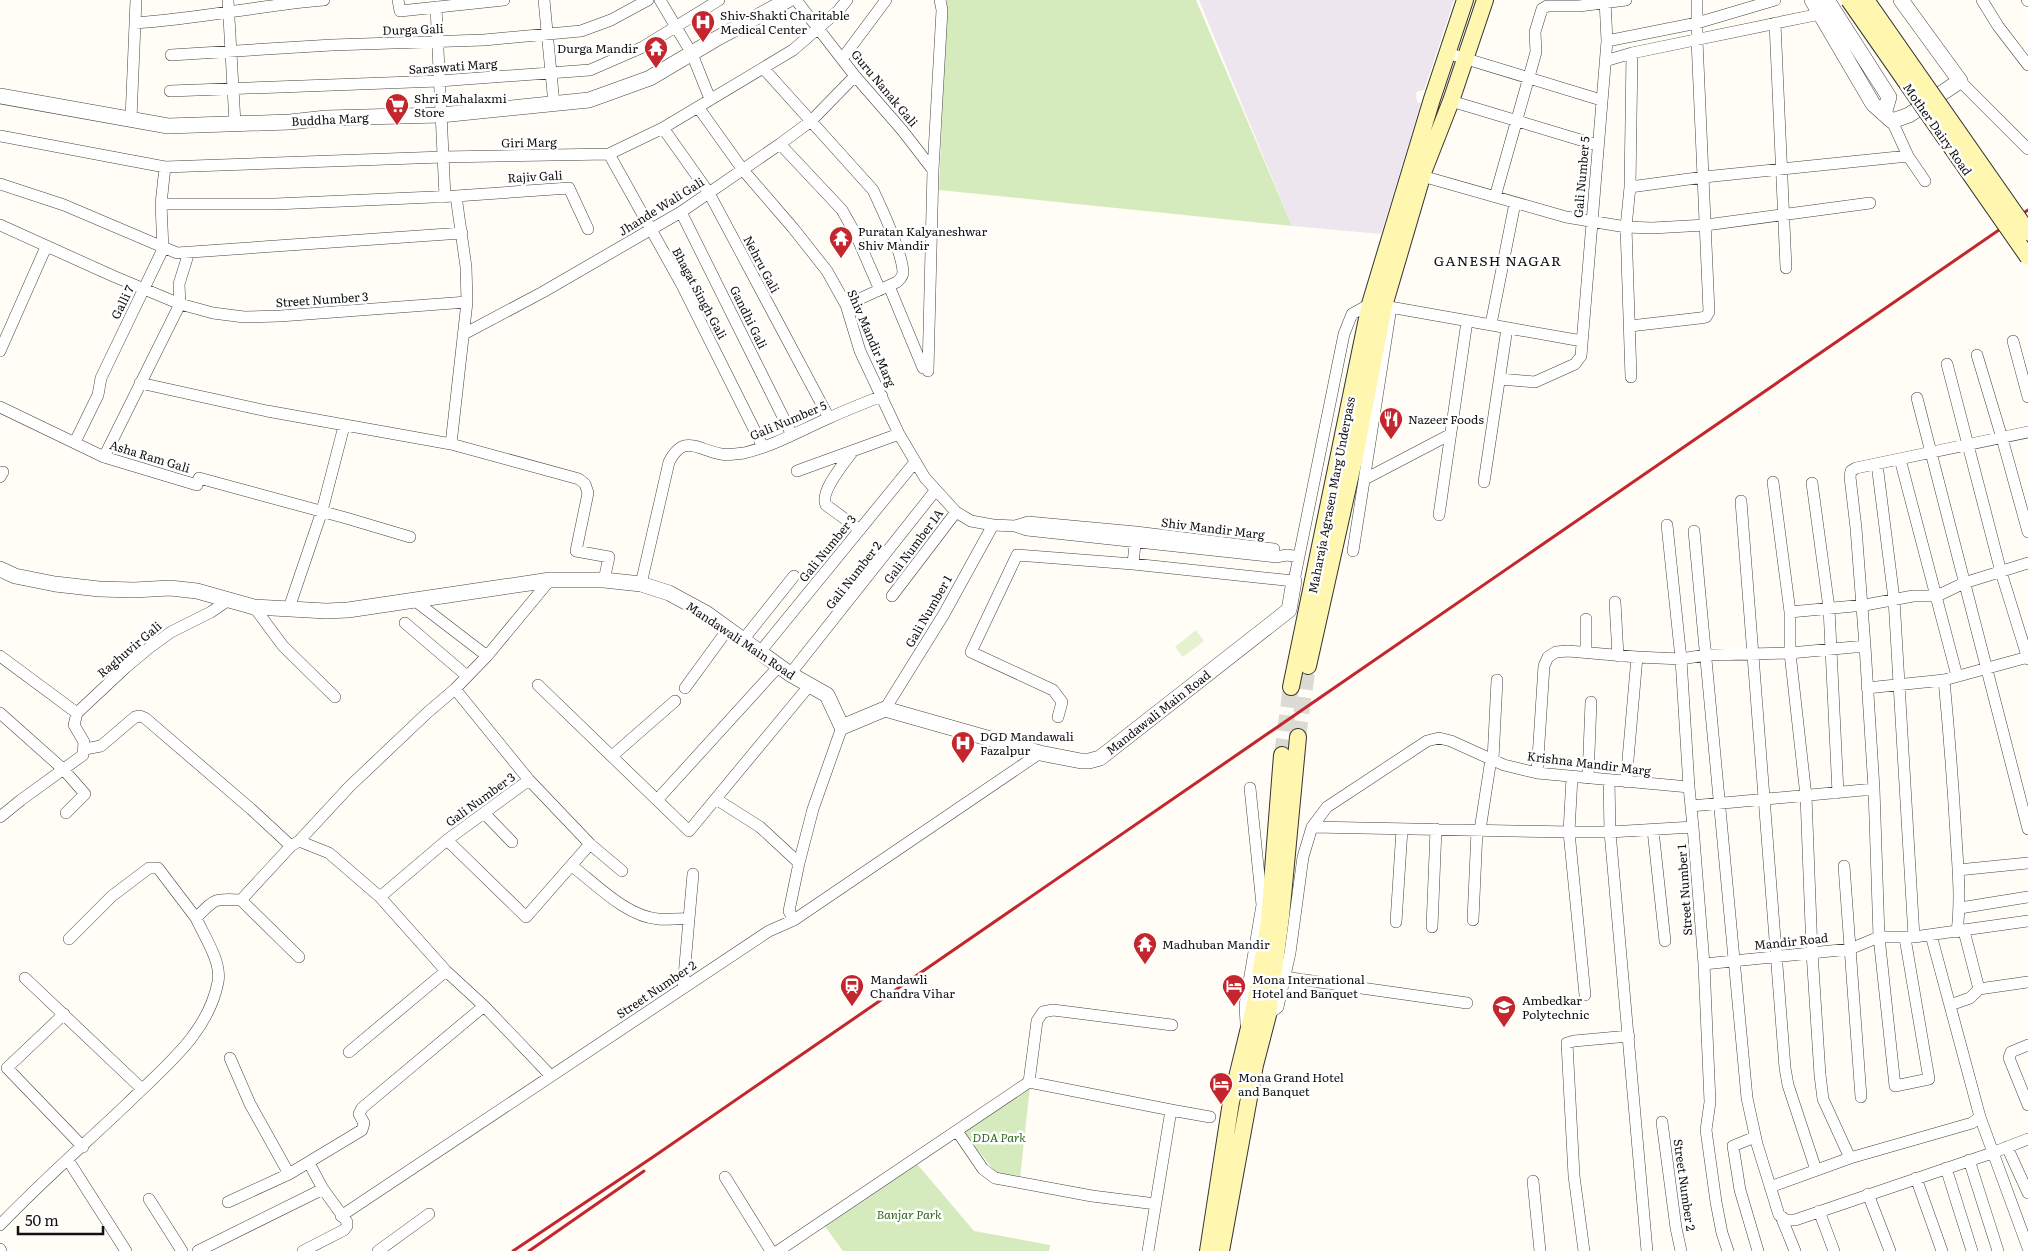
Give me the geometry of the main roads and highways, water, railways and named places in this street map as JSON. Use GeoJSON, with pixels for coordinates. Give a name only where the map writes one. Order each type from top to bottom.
{"type":"FeatureCollection","features":[{"type":"Feature","properties":{"kind":"main road"},"geometry":{"type":"LineString","coordinates":[[1382,306],[1447,53],[1465,0]]}},
{"type":"Feature","properties":{"kind":"main road"},"geometry":{"type":"LineString","coordinates":[[1382,306],[1422,176],[1485,0]]}},
{"type":"Feature","properties":{"kind":"main road","name":"Mother Dairy Road"},"geometry":{"type":"LineString","coordinates":[[1849,0],[2028,257]]}},
{"type":"Feature","properties":{"kind":"main road","name":"Mother Dairy Road"},"geometry":{"type":"LineString","coordinates":[[1866,0],[2028,232]]}},
{"type":"Feature","properties":{"kind":"main road","name":"Maharaja Agrasen Marg Underpass"},"geometry":{"type":"LineString","coordinates":[[1308,666],[1356,451],[1382,306]]}},
{"type":"Feature","properties":{"kind":"main road","name":"Maharaja Agrasen Marg Underpass"},"geometry":{"type":"LineString","coordinates":[[1291,686],[1382,306]]}},
{"type":"Feature","properties":{"kind":"main road"},"geometry":{"type":"LineString","coordinates":[[1208,1251],[1231,1102],[1268,1015],[1281,917],[1298,737]]}},
{"type":"Feature","properties":{"kind":"main road"},"geometry":{"type":"LineString","coordinates":[[1221,1251],[1248,1063],[1247,1036],[1256,999],[1269,921],[1282,754]]}},
{"type":"Feature","properties":{"kind":"tunnel"},"geometry":{"type":"LineString","coordinates":[[1298,737],[1308,666]]}},
{"type":"Feature","properties":{"kind":"tunnel"},"geometry":{"type":"LineString","coordinates":[[1282,755],[1291,687]]}},
{"type":"Feature","properties":{"kind":"railway"},"geometry":{"type":"LineString","coordinates":[[513,1251],[653,1157],[2028,210]]}},
{"type":"Feature","properties":{"kind":"railway"},"geometry":{"type":"LineString","coordinates":[[529,1251],[644,1171]]}},
{"type":"Feature","properties":{"kind":"place","name":"Shiv-Shakti Charitable Medical Center"},"geometry":{"type":"Point","coordinates":[703,43]}},
{"type":"Feature","properties":{"kind":"place","name":"Durga Mandir"},"geometry":{"type":"Point","coordinates":[656,69]}},
{"type":"Feature","properties":{"kind":"place","name":"Shri Mahalaxmi Store"},"geometry":{"type":"Point","coordinates":[397,126]}},
{"type":"Feature","properties":{"kind":"place","name":"Puratan Kalyaneshwar Shiv Mandir"},"geometry":{"type":"Point","coordinates":[841,259]}},
{"type":"Feature","properties":{"kind":"place","name":"Nazeer Foods"},"geometry":{"type":"Point","coordinates":[1391,440]}},
{"type":"Feature","properties":{"kind":"place","name":"DGD Mandawali Fazalpur"},"geometry":{"type":"Point","coordinates":[963,764]}},
{"type":"Feature","properties":{"kind":"place","name":"Madhuban Mandir"},"geometry":{"type":"Point","coordinates":[1145,965]}},
{"type":"Feature","properties":{"kind":"place","name":"Mandawli Chandra Vihar"},"geometry":{"type":"Point","coordinates":[852,1007]}},
{"type":"Feature","properties":{"kind":"place","name":"Mona International Hotel and Banquet"},"geometry":{"type":"Point","coordinates":[1234,1007]}},
{"type":"Feature","properties":{"kind":"place","name":"Ambedkar Polytechnic"},"geometry":{"type":"Point","coordinates":[1504,1028]}},
{"type":"Feature","properties":{"kind":"place","name":"Mona Grand Hotel and Banquet"},"geometry":{"type":"Point","coordinates":[1221,1105]}},
{"type":"Feature","properties":{"kind":"district","name":"GANESH NAGAR"},"geometry":{"type":"Point","coordinates":[1498,260]}},
{"type":"Feature","properties":{"kind":"park label","name":"DDA Park"},"geometry":{"type":"Point","coordinates":[999,1137]}},
{"type":"Feature","properties":{"kind":"park label","name":"Banjar Park"},"geometry":{"type":"Point","coordinates":[909,1214]}}]}
